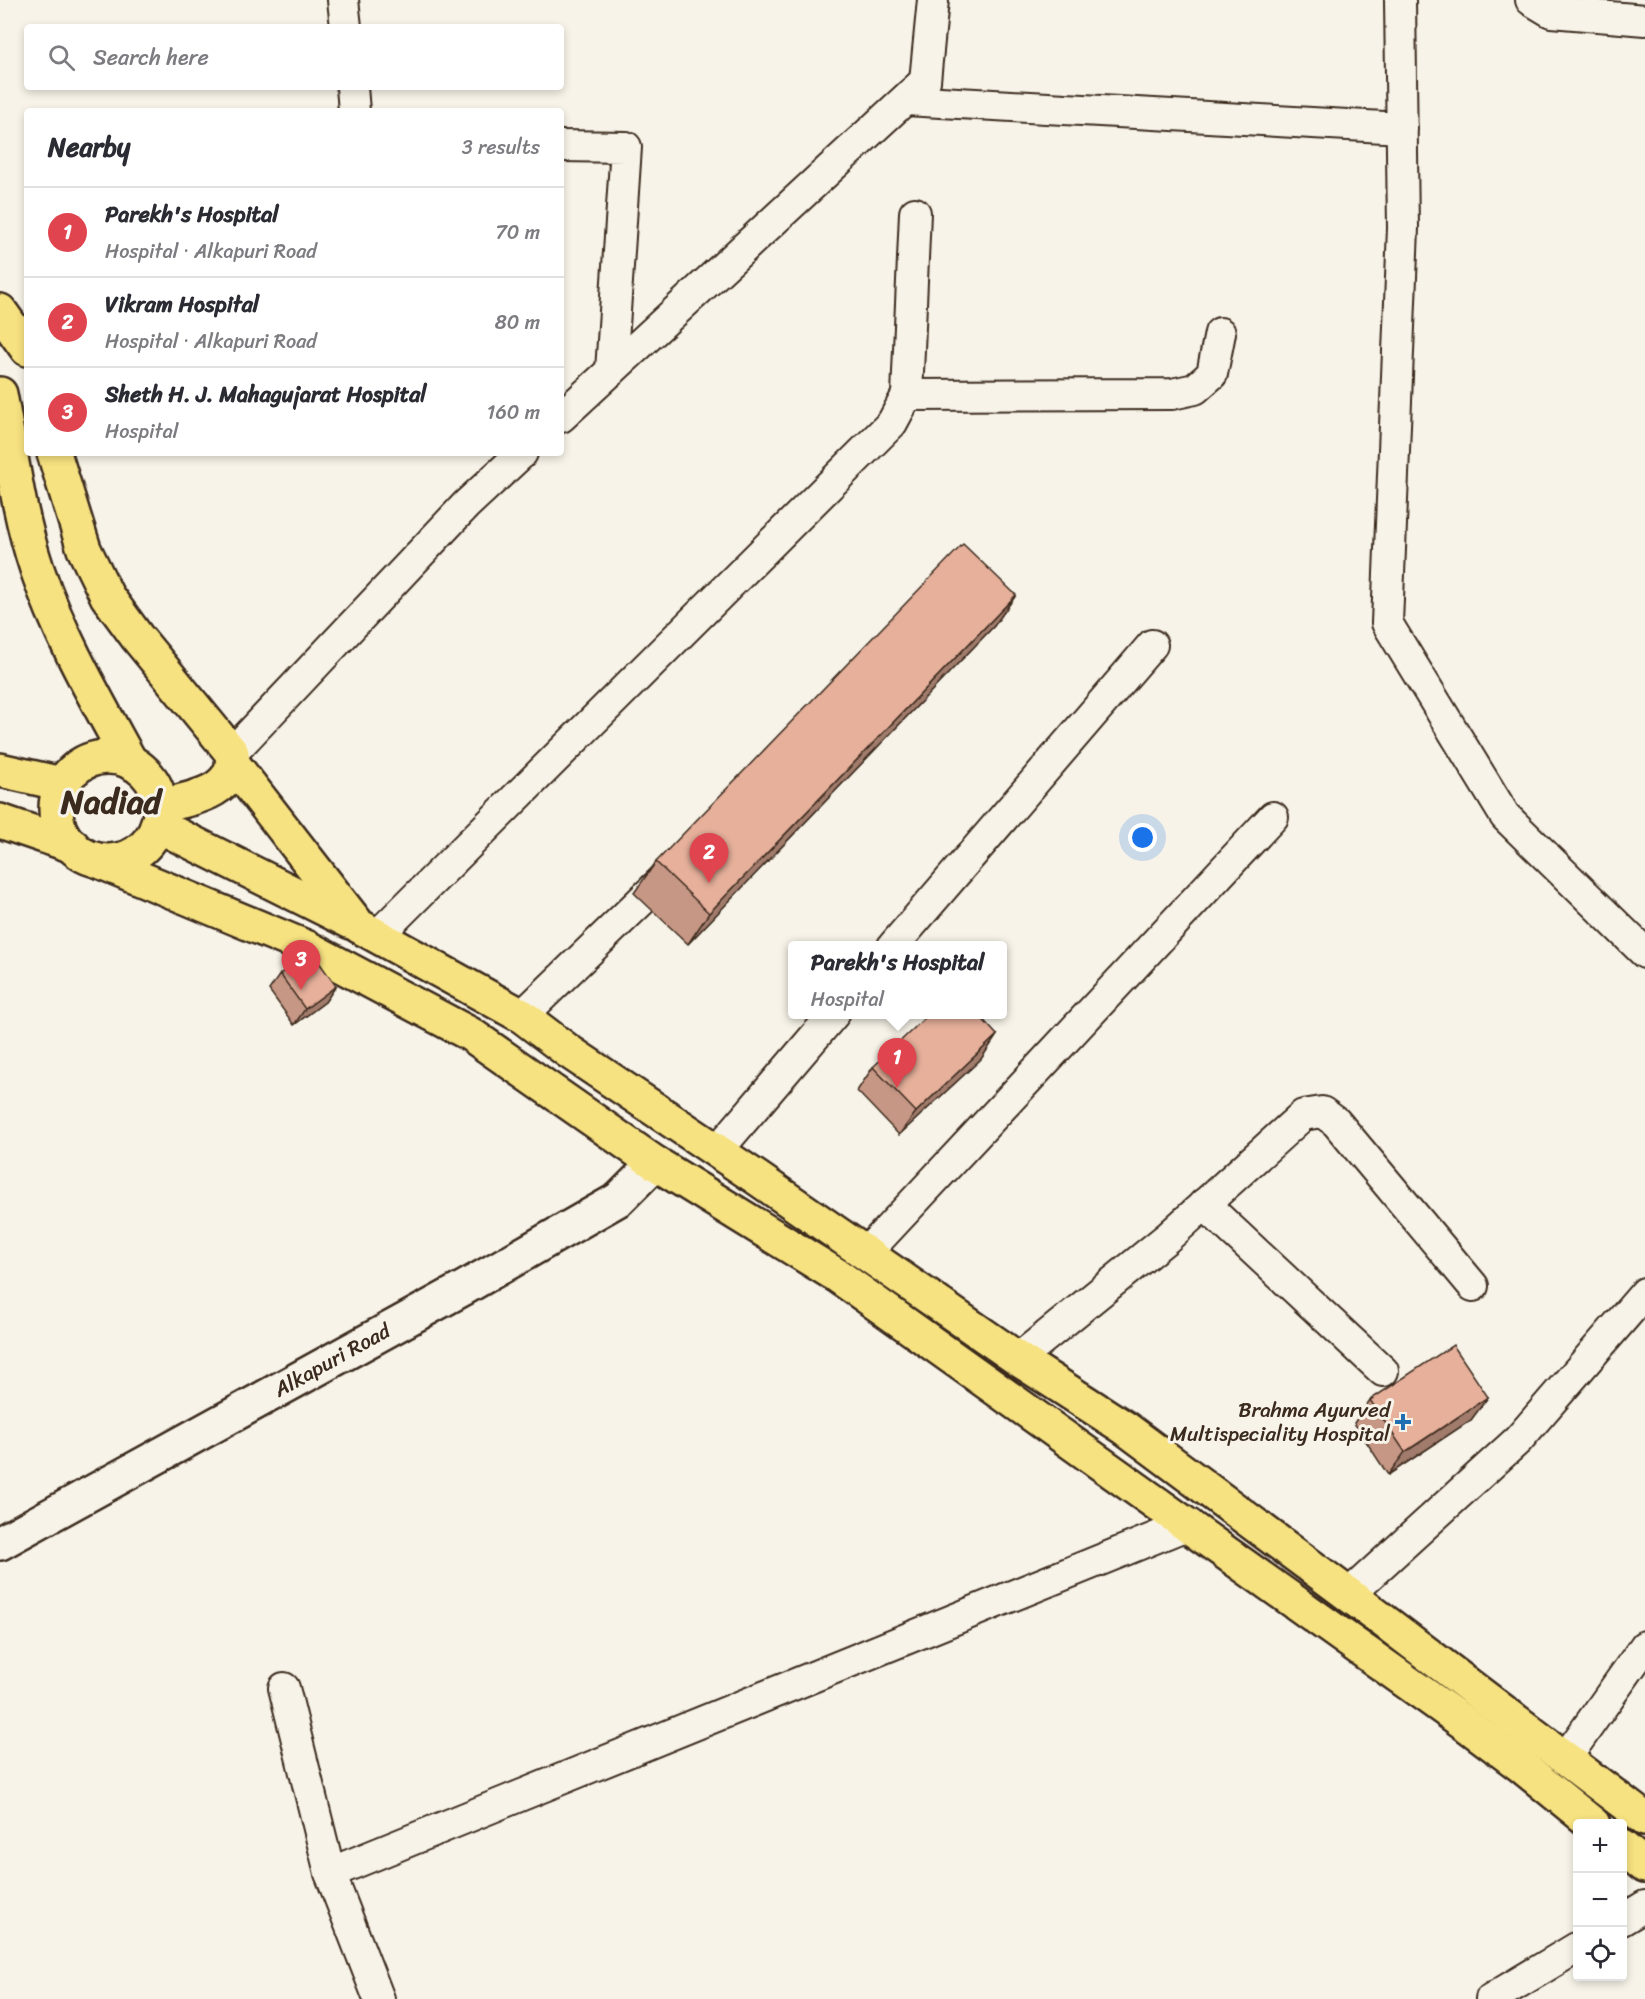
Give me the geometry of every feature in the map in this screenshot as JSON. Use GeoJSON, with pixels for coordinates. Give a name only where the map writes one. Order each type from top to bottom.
{"type":"FeatureCollection","features":[{"type":"Feature","properties":{"kind":"main road"},"geometry":{"type":"LineString","coordinates":[[0,318],[24,346]]}},
{"type":"Feature","properties":{"kind":"main road"},"geometry":{"type":"LineString","coordinates":[[0,394],[25,525],[38,569],[68,647],[131,763]]}},
{"type":"Feature","properties":{"kind":"main road"},"geometry":{"type":"LineString","coordinates":[[55,456],[84,549],[107,596],[368,930]]}},
{"type":"Feature","properties":{"kind":"main road"},"geometry":{"type":"LineString","coordinates":[[105,757],[122,759],[131,763],[148,776],[156,790],[158,815],[151,837],[140,849],[126,857],[110,860],[83,852],[67,841],[58,827],[57,795],[62,784],[75,768],[89,760],[105,757]]}},
{"type":"Feature","properties":{"kind":"main road"},"geometry":{"type":"LineString","coordinates":[[158,815],[204,796],[228,777],[233,759]]}},
{"type":"Feature","properties":{"kind":"main road"},"geometry":{"type":"LineString","coordinates":[[0,770],[62,784]]}},
{"type":"Feature","properties":{"kind":"main road"},"geometry":{"type":"LineString","coordinates":[[158,815],[522,1016],[568,1051],[1018,1359],[1125,1428],[1349,1594],[1645,1819]]}},
{"type":"Feature","properties":{"kind":"main road"},"geometry":{"type":"LineString","coordinates":[[0,821],[83,852],[308,948],[470,1034],[655,1163],[838,1276],[1189,1524],[1463,1722],[1587,1819]]}},
{"type":"Feature","properties":{"kind":"main road"},"geometry":{"type":"LineString","coordinates":[[1627,1850],[1645,1866]]}},
{"type":"Feature","properties":{"kind":"street"},"geometry":{"type":"LineString","coordinates":[[343,0],[346,24]]}},
{"type":"Feature","properties":{"kind":"street"},"geometry":{"type":"LineString","coordinates":[[564,414],[925,81],[933,0]]}},
{"type":"Feature","properties":{"kind":"street"},"geometry":{"type":"LineString","coordinates":[[1400,0],[1403,228],[1387,623],[1505,816],[1645,953]]}},
{"type":"Feature","properties":{"kind":"street"},"geometry":{"type":"LineString","coordinates":[[1531,0],[1551,12],[1645,20]]}},
{"type":"Feature","properties":{"kind":"street"},"geometry":{"type":"LineString","coordinates":[[352,90],[354,108]]}},
{"type":"Feature","properties":{"kind":"street"},"geometry":{"type":"LineString","coordinates":[[905,100],[1402,128]]}},
{"type":"Feature","properties":{"kind":"street"},"geometry":{"type":"LineString","coordinates":[[564,146],[626,147],[611,371]]}},
{"type":"Feature","properties":{"kind":"street"},"geometry":{"type":"LineString","coordinates":[[368,930],[892,423],[907,395],[915,213]]}},
{"type":"Feature","properties":{"kind":"street"},"geometry":{"type":"LineString","coordinates":[[907,395],[1172,394],[1195,389],[1212,374],[1221,333]]}},
{"type":"Feature","properties":{"kind":"street"},"geometry":{"type":"LineString","coordinates":[[233,759],[466,505],[519,456]]}},
{"type":"Feature","properties":{"kind":"street"},"geometry":{"type":"LineString","coordinates":[[896,941],[1152,645]]}},
{"type":"Feature","properties":{"kind":"street"},"geometry":{"type":"LineString","coordinates":[[865,1254],[1272,817]]}},
{"type":"Feature","properties":{"kind":"street"},"geometry":{"type":"LineString","coordinates":[[522,1016],[694,851]]}},
{"type":"Feature","properties":{"kind":"street"},"geometry":{"type":"LineString","coordinates":[[717,1151],[830,1019]]}},
{"type":"Feature","properties":{"kind":"street"},"geometry":{"type":"LineString","coordinates":[[1018,1359],[1167,1238],[1303,1115],[1322,1112],[1336,1122],[1473,1286]]}},
{"type":"Feature","properties":{"kind":"street","name":"Alkapuri Road"},"geometry":{"type":"LineString","coordinates":[[0,1543],[464,1288],[619,1199],[655,1163]]}},
{"type":"Feature","properties":{"kind":"street"},"geometry":{"type":"LineString","coordinates":[[1204,1204],[1383,1371]]}},
{"type":"Feature","properties":{"kind":"street"},"geometry":{"type":"LineString","coordinates":[[1349,1594],[1518,1440],[1645,1293]]}},
{"type":"Feature","properties":{"kind":"street"},"geometry":{"type":"LineString","coordinates":[[330,1873],[1189,1524]]}},
{"type":"Feature","properties":{"kind":"street"},"geometry":{"type":"LineString","coordinates":[[1565,1759],[1645,1646]]}},
{"type":"Feature","properties":{"kind":"street"},"geometry":{"type":"LineString","coordinates":[[284,1688],[330,1873],[380,1999]]}},
{"type":"Feature","properties":{"kind":"street"},"geometry":{"type":"LineString","coordinates":[[1627,1917],[1645,1906]]}},
{"type":"Feature","properties":{"kind":"street"},"geometry":{"type":"LineString","coordinates":[[1491,1999],[1573,1950]]}},
{"type":"Feature","properties":{"kind":"building"},"geometry":{"type":"Polygon","coordinates":[[[963,544],[1016,595],[709,913],[656,862],[963,544]]]}},
{"type":"Feature","properties":{"kind":"building"},"geometry":{"type":"Polygon","coordinates":[[[311,951],[336,986],[305,1009],[280,974],[311,951]]]}},
{"type":"Feature","properties":{"kind":"building"},"geometry":{"type":"Polygon","coordinates":[[[924,1019],[983,1019],[997,1035],[916,1112],[873,1067],[924,1019]]]}},
{"type":"Feature","properties":{"kind":"building"},"geometry":{"type":"Polygon","coordinates":[[[1453,1345],[1488,1397],[1405,1452],[1370,1400],[1453,1345]]]}},
{"type":"Feature","properties":{"kind":"place","name":"Vikram Hospital"},"geometry":{"type":"Point","coordinates":[709,883]}},
{"type":"Feature","properties":{"kind":"place","name":"Sheth H. J. Mahagujarat Hospital"},"geometry":{"type":"Point","coordinates":[301,990]}},
{"type":"Feature","properties":{"kind":"place","name":"Parekh's Hospital"},"geometry":{"type":"Point","coordinates":[897,1088]}},
{"type":"Feature","properties":{"kind":"place","name":"Brahma Ayurved Multispeciality Hospital"},"geometry":{"type":"Point","coordinates":[1403,1422]}},
{"type":"Feature","properties":{"kind":"district","name":"Nadiad"},"geometry":{"type":"Point","coordinates":[111,801]}}]}
